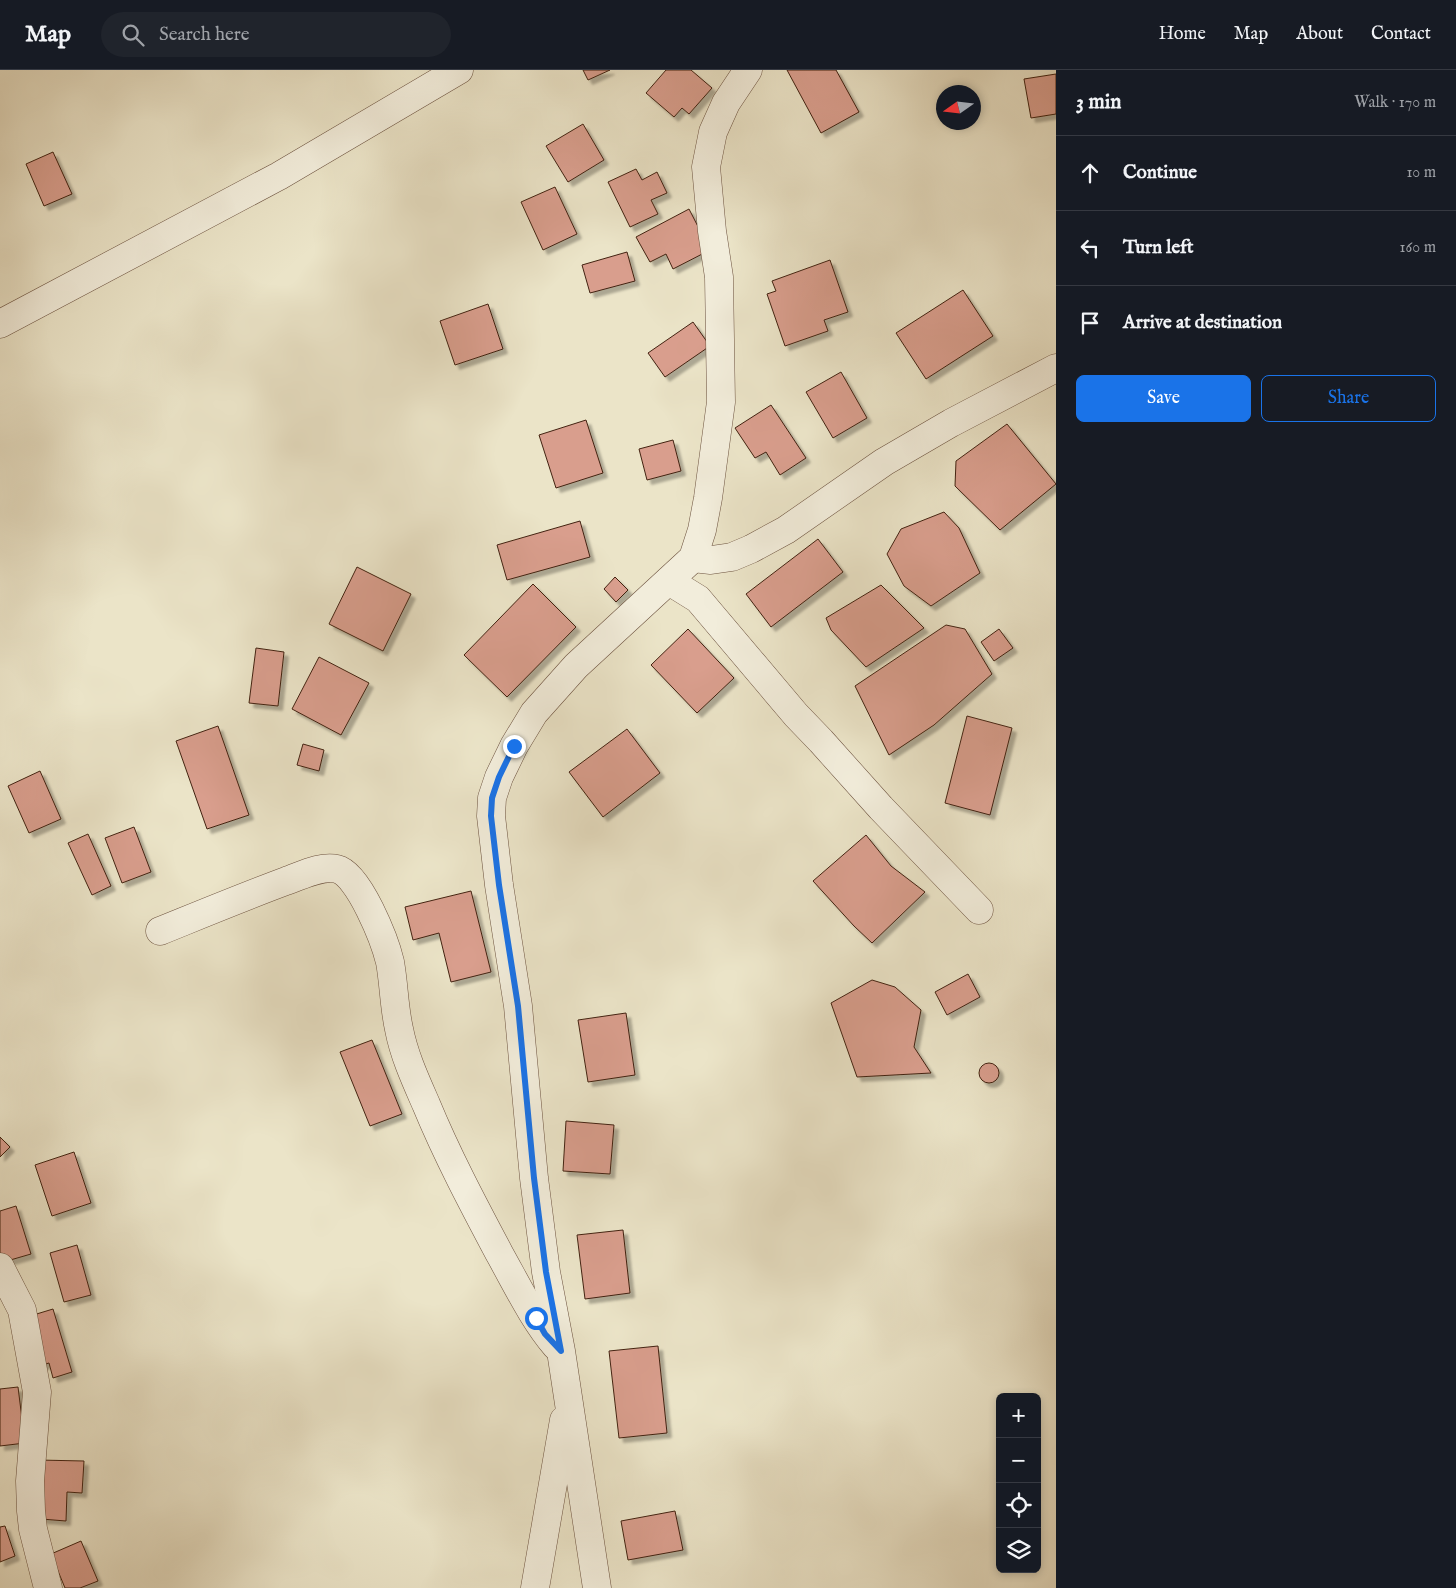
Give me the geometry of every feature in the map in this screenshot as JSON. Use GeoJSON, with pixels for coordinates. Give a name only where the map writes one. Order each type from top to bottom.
{"type":"FeatureCollection","features":[{"type":"Feature","properties":{"kind":"street"},"geometry":{"type":"LineString","coordinates":[[0,324],[279,176],[459,70]]}},
{"type":"Feature","properties":{"kind":"street"},"geometry":{"type":"LineString","coordinates":[[597,1588],[561,1351],[546,1272],[534,1178],[518,1006],[491,816],[492,798],[499,777],[514,746],[534,713],[576,666],[693,558],[702,530],[708,498],[721,402],[719,277],[712,231],[706,167],[713,132],[726,103],[748,70]]}},
{"type":"Feature","properties":{"kind":"street"},"geometry":{"type":"LineString","coordinates":[[693,558],[711,560],[732,557],[752,549],[786,530],[884,462],[951,423],[1056,368]]}},
{"type":"Feature","properties":{"kind":"street"},"geometry":{"type":"LineString","coordinates":[[669,581],[698,599],[796,715],[881,808],[979,910]]}},
{"type":"Feature","properties":{"kind":"street"},"geometry":{"type":"LineString","coordinates":[[160,932],[251,894],[308,873],[327,868],[338,869],[352,879],[371,911],[389,960],[401,1040],[412,1072],[435,1126],[473,1204],[522,1294],[545,1334],[561,1351]]}},
{"type":"Feature","properties":{"kind":"street"},"geometry":{"type":"LineString","coordinates":[[0,1267],[22,1310],[37,1392],[30,1480],[31,1511],[33,1529],[48,1588]]}},
{"type":"Feature","properties":{"kind":"street"},"geometry":{"type":"LineString","coordinates":[[535,1588],[567,1396]]}},
{"type":"Feature","properties":{"kind":"building"},"geometry":{"type":"Polygon","coordinates":[[[583,70],[610,70],[588,80],[583,70]]]}},
{"type":"Feature","properties":{"kind":"building"},"geometry":{"type":"Polygon","coordinates":[[[666,70],[691,70],[712,88],[689,114],[682,108],[674,117],[646,93],[666,70]]]}},
{"type":"Feature","properties":{"kind":"building"},"geometry":{"type":"Polygon","coordinates":[[[787,70],[836,70],[859,112],[821,133],[787,70]]]}},
{"type":"Feature","properties":{"kind":"building"},"geometry":{"type":"Polygon","coordinates":[[[1056,74],[1056,114],[1031,118],[1024,79],[1056,74]]]}},
{"type":"Feature","properties":{"kind":"building"},"geometry":{"type":"Polygon","coordinates":[[[583,124],[604,160],[568,182],[546,146],[583,124]]]}},
{"type":"Feature","properties":{"kind":"building"},"geometry":{"type":"Polygon","coordinates":[[[53,152],[72,194],[44,206],[26,164],[53,152]]]}},
{"type":"Feature","properties":{"kind":"building"},"geometry":{"type":"Polygon","coordinates":[[[636,169],[642,180],[657,172],[667,193],[651,200],[658,214],[630,227],[608,182],[636,169]]]}},
{"type":"Feature","properties":{"kind":"building"},"geometry":{"type":"Polygon","coordinates":[[[555,187],[577,234],[543,250],[521,202],[555,187]]]}},
{"type":"Feature","properties":{"kind":"building"},"geometry":{"type":"Polygon","coordinates":[[[689,209],[710,250],[673,269],[666,254],[650,262],[636,237],[689,209]]]}},
{"type":"Feature","properties":{"kind":"building"},"geometry":{"type":"Polygon","coordinates":[[[627,252],[635,281],[590,293],[582,265],[627,252]]]}},
{"type":"Feature","properties":{"kind":"building"},"geometry":{"type":"Polygon","coordinates":[[[830,260],[848,312],[824,320],[828,331],[785,346],[767,294],[776,291],[772,281],[830,260]]]}},
{"type":"Feature","properties":{"kind":"building"},"geometry":{"type":"Polygon","coordinates":[[[963,290],[993,336],[926,379],[896,333],[963,290]]]}},
{"type":"Feature","properties":{"kind":"building"},"geometry":{"type":"Polygon","coordinates":[[[488,304],[503,349],[455,365],[440,321],[488,304]]]}},
{"type":"Feature","properties":{"kind":"building"},"geometry":{"type":"Polygon","coordinates":[[[693,322],[710,346],[665,377],[648,353],[693,322]]]}},
{"type":"Feature","properties":{"kind":"building"},"geometry":{"type":"Polygon","coordinates":[[[841,372],[867,418],[833,438],[806,392],[841,372]]]}},
{"type":"Feature","properties":{"kind":"building"},"geometry":{"type":"Polygon","coordinates":[[[771,405],[806,458],[780,475],[766,452],[755,458],[735,428],[771,405]]]}},
{"type":"Feature","properties":{"kind":"building"},"geometry":{"type":"Polygon","coordinates":[[[586,420],[603,473],[556,488],[539,435],[586,420]]]}},
{"type":"Feature","properties":{"kind":"building"},"geometry":{"type":"Polygon","coordinates":[[[1007,424],[1056,484],[1000,530],[955,486],[956,461],[1007,424]]]}},
{"type":"Feature","properties":{"kind":"building"},"geometry":{"type":"Polygon","coordinates":[[[673,440],[681,471],[647,480],[639,449],[673,440]]]}},
{"type":"Feature","properties":{"kind":"building"},"geometry":{"type":"Polygon","coordinates":[[[944,512],[959,528],[980,573],[931,606],[904,586],[887,554],[901,529],[944,512]]]}},
{"type":"Feature","properties":{"kind":"building"},"geometry":{"type":"Polygon","coordinates":[[[580,521],[590,557],[507,580],[497,545],[580,521]]]}},
{"type":"Feature","properties":{"kind":"building"},"geometry":{"type":"Polygon","coordinates":[[[818,539],[843,572],[771,627],[746,594],[818,539]]]}},
{"type":"Feature","properties":{"kind":"building"},"geometry":{"type":"Polygon","coordinates":[[[357,567],[411,594],[383,651],[329,624],[357,567]]]}},
{"type":"Feature","properties":{"kind":"building"},"geometry":{"type":"Polygon","coordinates":[[[615,577],[628,590],[616,602],[604,589],[615,577]]]}},
{"type":"Feature","properties":{"kind":"building"},"geometry":{"type":"Polygon","coordinates":[[[533,584],[576,627],[507,697],[464,655],[533,584]]]}},
{"type":"Feature","properties":{"kind":"building"},"geometry":{"type":"Polygon","coordinates":[[[881,585],[924,628],[866,667],[831,630],[826,618],[881,585]]]}},
{"type":"Feature","properties":{"kind":"building"},"geometry":{"type":"Polygon","coordinates":[[[946,625],[965,629],[992,674],[934,725],[889,755],[855,686],[946,625]]]}},
{"type":"Feature","properties":{"kind":"building"},"geometry":{"type":"Polygon","coordinates":[[[688,629],[734,678],[697,713],[651,665],[688,629]]]}},
{"type":"Feature","properties":{"kind":"building"},"geometry":{"type":"Polygon","coordinates":[[[999,629],[1013,648],[994,661],[981,642],[999,629]]]}},
{"type":"Feature","properties":{"kind":"building"},"geometry":{"type":"Polygon","coordinates":[[[256,648],[284,652],[278,706],[249,703],[256,648]]]}},
{"type":"Feature","properties":{"kind":"building"},"geometry":{"type":"Polygon","coordinates":[[[319,657],[369,683],[341,735],[292,709],[319,657]]]}},
{"type":"Feature","properties":{"kind":"building"},"geometry":{"type":"Polygon","coordinates":[[[967,716],[1012,728],[990,815],[945,803],[967,716]]]}},
{"type":"Feature","properties":{"kind":"building"},"geometry":{"type":"Polygon","coordinates":[[[218,726],[249,815],[207,829],[176,741],[218,726]]]}},
{"type":"Feature","properties":{"kind":"building"},"geometry":{"type":"Polygon","coordinates":[[[627,729],[660,773],[603,817],[569,772],[627,729]]]}},
{"type":"Feature","properties":{"kind":"building"},"geometry":{"type":"Polygon","coordinates":[[[303,744],[324,750],[319,771],[297,765],[303,744]]]}},
{"type":"Feature","properties":{"kind":"building"},"geometry":{"type":"Polygon","coordinates":[[[40,771],[61,819],[29,833],[8,786],[40,771]]]}},
{"type":"Feature","properties":{"kind":"building"},"geometry":{"type":"Polygon","coordinates":[[[134,827],[151,872],[122,883],[105,838],[134,827]]]}},
{"type":"Feature","properties":{"kind":"building"},"geometry":{"type":"Polygon","coordinates":[[[88,834],[111,886],[92,895],[68,843],[88,834]]]}},
{"type":"Feature","properties":{"kind":"building"},"geometry":{"type":"Polygon","coordinates":[[[866,835],[891,866],[925,892],[872,943],[813,881],[866,835]]]}},
{"type":"Feature","properties":{"kind":"building"},"geometry":{"type":"Polygon","coordinates":[[[471,891],[491,972],[451,982],[439,933],[413,940],[405,907],[471,891]]]}},
{"type":"Feature","properties":{"kind":"building"},"geometry":{"type":"Polygon","coordinates":[[[968,974],[980,997],[947,1015],[935,992],[968,974]]]}},
{"type":"Feature","properties":{"kind":"building"},"geometry":{"type":"Polygon","coordinates":[[[872,980],[895,987],[921,1010],[914,1047],[931,1073],[857,1077],[831,1003],[872,980]]]}},
{"type":"Feature","properties":{"kind":"building"},"geometry":{"type":"Polygon","coordinates":[[[626,1013],[635,1075],[588,1082],[578,1020],[626,1013]]]}},
{"type":"Feature","properties":{"kind":"building"},"geometry":{"type":"Polygon","coordinates":[[[372,1040],[402,1114],[370,1126],[340,1052],[372,1040]]]}},
{"type":"Feature","properties":{"kind":"building"},"geometry":{"type":"Polygon","coordinates":[[[989,1063],[996,1066],[999,1073],[996,1080],[989,1083],[982,1080],[979,1073],[982,1066],[989,1063]]]}},
{"type":"Feature","properties":{"kind":"building"},"geometry":{"type":"Polygon","coordinates":[[[566,1121],[614,1125],[610,1174],[563,1171],[566,1121]]]}},
{"type":"Feature","properties":{"kind":"building"},"geometry":{"type":"Polygon","coordinates":[[[0,1137],[10,1147],[0,1157],[0,1137]]]}},
{"type":"Feature","properties":{"kind":"building"},"geometry":{"type":"Polygon","coordinates":[[[74,1152],[91,1203],[52,1216],[35,1165],[74,1152]]]}},
{"type":"Feature","properties":{"kind":"building"},"geometry":{"type":"Polygon","coordinates":[[[16,1206],[31,1254],[0,1263],[0,1211],[16,1206]]]}},
{"type":"Feature","properties":{"kind":"building"},"geometry":{"type":"Polygon","coordinates":[[[623,1230],[630,1293],[585,1299],[577,1235],[623,1230]]]}},
{"type":"Feature","properties":{"kind":"building"},"geometry":{"type":"Polygon","coordinates":[[[77,1245],[91,1295],[64,1302],[50,1253],[77,1245]]]}},
{"type":"Feature","properties":{"kind":"building"},"geometry":{"type":"Polygon","coordinates":[[[53,1309],[72,1372],[53,1378],[49,1363],[39,1366],[30,1316],[53,1309]]]}},
{"type":"Feature","properties":{"kind":"building"},"geometry":{"type":"Polygon","coordinates":[[[658,1346],[667,1433],[619,1438],[609,1351],[658,1346]]]}},
{"type":"Feature","properties":{"kind":"building"},"geometry":{"type":"Polygon","coordinates":[[[18,1387],[25,1443],[0,1446],[0,1389],[18,1387]]]}},
{"type":"Feature","properties":{"kind":"building"},"geometry":{"type":"Polygon","coordinates":[[[38,1460],[84,1461],[82,1493],[67,1492],[66,1521],[41,1519],[38,1460]]]}},
{"type":"Feature","properties":{"kind":"building"},"geometry":{"type":"Polygon","coordinates":[[[675,1511],[683,1550],[628,1560],[621,1521],[675,1511]]]}},
{"type":"Feature","properties":{"kind":"building"},"geometry":{"type":"Polygon","coordinates":[[[5,1526],[15,1556],[0,1562],[0,1527],[5,1526]]]}},
{"type":"Feature","properties":{"kind":"building"},"geometry":{"type":"Polygon","coordinates":[[[81,1541],[98,1581],[80,1588],[65,1588],[51,1554],[81,1541]]]}},
{"type":"Feature","properties":{"kind":"route"},"geometry":{"type":"LineString","coordinates":[[514,746],[499,777],[492,798],[491,816],[499,885],[518,1006],[534,1178],[546,1272],[561,1351],[545,1334],[536,1318]]}}]}
